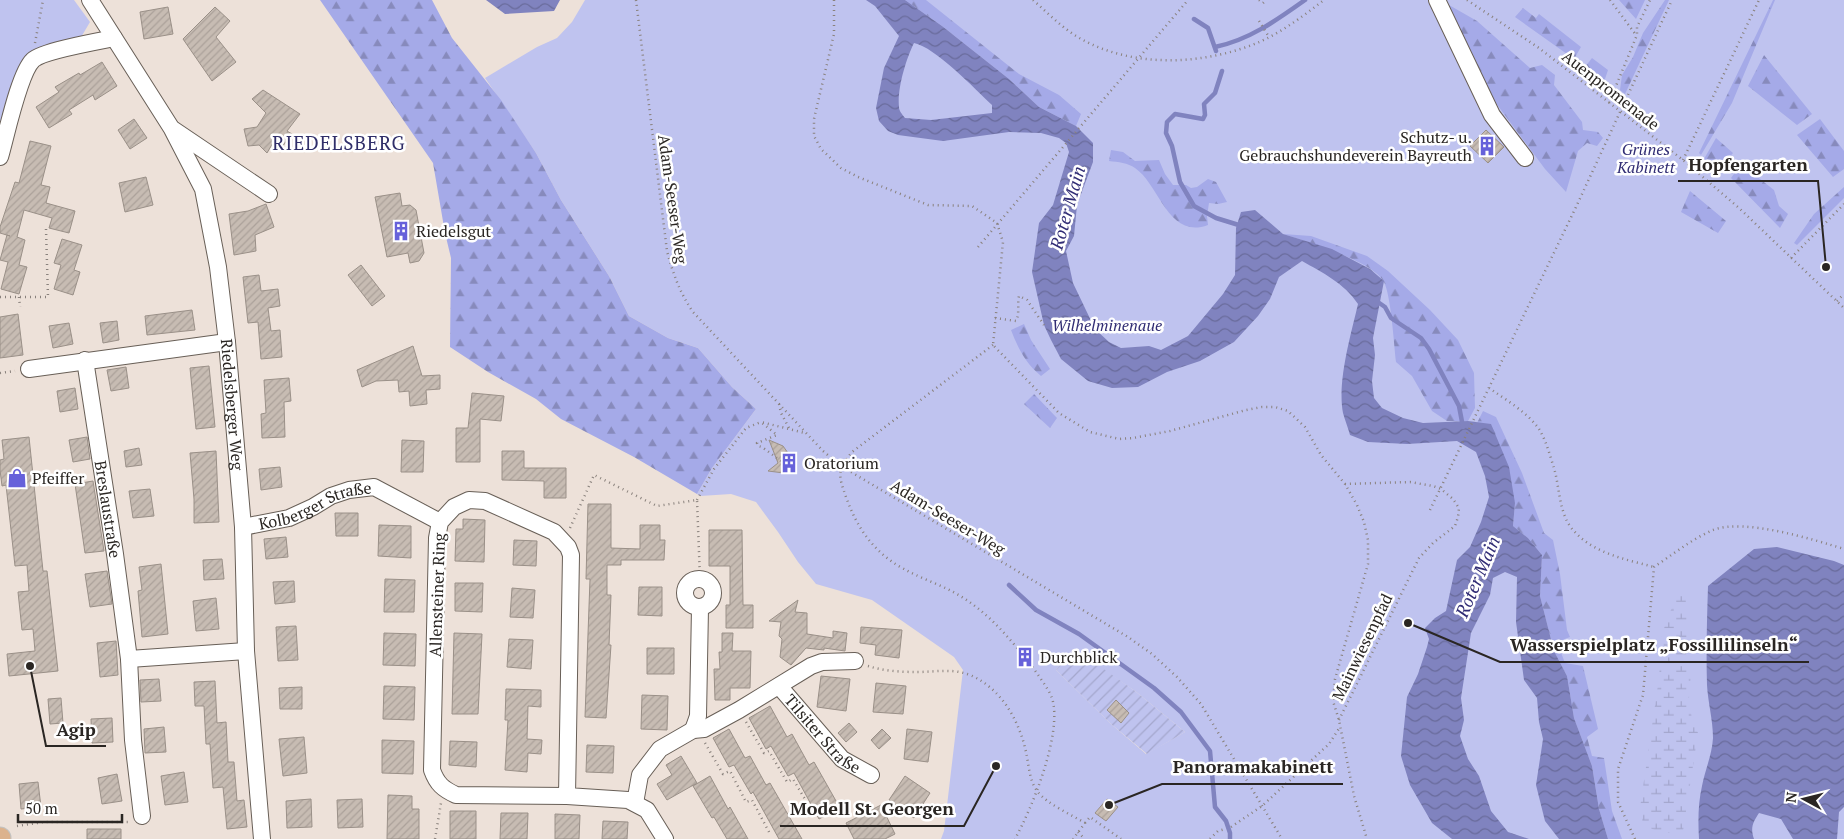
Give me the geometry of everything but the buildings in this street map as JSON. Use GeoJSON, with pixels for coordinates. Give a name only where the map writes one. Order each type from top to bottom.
{"type":"FeatureCollection","features":[{"type":"Feature","properties":{"kind":"street","name":"Riedelsberger Weg"},"geometry":{"type":"LineString","coordinates":[[90,0],[172,129],[203,189],[218,267],[227,342],[243,527],[246,651],[262,839]]}},
{"type":"Feature","properties":{"kind":"street"},"geometry":{"type":"LineString","coordinates":[[1436,0],[1492,115],[1525,158]]}},
{"type":"Feature","properties":{"kind":"street"},"geometry":{"type":"LineString","coordinates":[[0,157],[14,104],[24,76],[33,59],[52,52],[114,38]]}},
{"type":"Feature","properties":{"kind":"street"},"geometry":{"type":"LineString","coordinates":[[172,129],[269,194]]}},
{"type":"Feature","properties":{"kind":"street"},"geometry":{"type":"LineString","coordinates":[[29,369],[227,342]]}},
{"type":"Feature","properties":{"kind":"street","name":"Breslaustraße"},"geometry":{"type":"LineString","coordinates":[[85,360],[114,544],[129,660],[133,740],[142,816]]}},
{"type":"Feature","properties":{"kind":"street","name":"Kolberger Straße"},"geometry":{"type":"LineString","coordinates":[[243,527],[289,518],[313,508],[331,496],[349,490],[374,488],[440,522]]}},
{"type":"Feature","properties":{"kind":"street","name":"Allensteiner Ring"},"geometry":{"type":"LineString","coordinates":[[443,789],[436,781],[432,770],[440,522],[454,507],[469,500],[485,501],[554,532],[564,542]]}},
{"type":"Feature","properties":{"kind":"street"},"geometry":{"type":"LineString","coordinates":[[564,542],[571,554],[567,796]]}},
{"type":"Feature","properties":{"kind":"street"},"geometry":{"type":"LineString","coordinates":[[695,730],[698,716],[700,608],[690,604],[685,595],[688,584],[693,580],[700,579]]}},
{"type":"Feature","properties":{"kind":"street"},"geometry":{"type":"LineString","coordinates":[[129,660],[246,651]]}},
{"type":"Feature","properties":{"kind":"street","name":"Tilsiter Straße"},"geometry":{"type":"LineString","coordinates":[[635,803],[637,784],[646,766],[660,749],[695,730],[704,729],[739,710],[811,666],[822,662],[855,661]]}},
{"type":"Feature","properties":{"kind":"street","name":"Tilsiter Straße"},"geometry":{"type":"LineString","coordinates":[[779,686],[842,759],[871,775]]}},
{"type":"Feature","properties":{"kind":"street"},"geometry":{"type":"LineString","coordinates":[[443,789],[456,795],[619,798],[635,803],[647,810],[665,839]]}},
{"type":"Feature","properties":{"kind":"path"},"geometry":{"type":"LineString","coordinates":[[33,59],[36,31],[43,0]]}},
{"type":"Feature","properties":{"kind":"path","name":"Adam-Seeser-Weg"},"geometry":{"type":"LineString","coordinates":[[636,0],[667,251],[672,273],[681,294],[693,312],[823,451],[841,466],[1128,637],[1152,654],[1177,677],[1201,704],[1282,839]]}},
{"type":"Feature","properties":{"kind":"path"},"geometry":{"type":"LineString","coordinates":[[834,0],[834,34],[814,119],[814,136],[821,149],[841,168],[903,196],[928,205],[972,206],[998,223],[1003,242],[993,345],[1060,413],[1090,432],[1120,439],[1170,431],[1246,410],[1275,407],[1288,411],[1305,427],[1321,455],[1345,484],[1364,522],[1368,540],[1368,564],[1335,678],[1333,701],[1339,720]]}},
{"type":"Feature","properties":{"kind":"path"},"geometry":{"type":"LineString","coordinates":[[1033,0],[1050,16],[1082,40],[1110,51],[1141,57],[1180,60],[1215,56],[1240,49],[1269,37],[1324,0]]}},
{"type":"Feature","properties":{"kind":"path"},"geometry":{"type":"LineString","coordinates":[[978,247],[1188,0]]}},
{"type":"Feature","properties":{"kind":"path"},"geometry":{"type":"LineString","coordinates":[[1259,0],[1263,3],[1266,0]]}},
{"type":"Feature","properties":{"kind":"path","name":"Auenpromenade"},"geometry":{"type":"LineString","coordinates":[[1467,0],[1539,48],[1683,160],[1739,208],[1844,308]]}},
{"type":"Feature","properties":{"kind":"path"},"geometry":{"type":"LineString","coordinates":[[1610,0],[1637,35]]}},
{"type":"Feature","properties":{"kind":"path"},"geometry":{"type":"LineString","coordinates":[[1609,103],[1637,35],[1637,27],[1650,0]]}},
{"type":"Feature","properties":{"kind":"path"},"geometry":{"type":"LineString","coordinates":[[1430,510],[1576,208],[1619,111],[1672,0]]}},
{"type":"Feature","properties":{"kind":"path"},"geometry":{"type":"LineString","coordinates":[[1683,160],[1759,0]]}},
{"type":"Feature","properties":{"kind":"path"},"geometry":{"type":"LineString","coordinates":[[1259,21],[1269,37]]}},
{"type":"Feature","properties":{"kind":"path"},"geometry":{"type":"LineString","coordinates":[[1791,258],[1844,204]]}},
{"type":"Feature","properties":{"kind":"path"},"geometry":{"type":"LineString","coordinates":[[0,297],[48,297],[46,229]]}},
{"type":"Feature","properties":{"kind":"path"},"geometry":{"type":"LineString","coordinates":[[1837,301],[1844,294]]}},
{"type":"Feature","properties":{"kind":"path"},"geometry":{"type":"LineString","coordinates":[[995,318],[1016,321],[1018,317],[1019,296],[1027,300],[1044,325]]}},
{"type":"Feature","properties":{"kind":"path"},"geometry":{"type":"LineString","coordinates":[[19,297],[20,307]]}},
{"type":"Feature","properties":{"kind":"path"},"geometry":{"type":"LineString","coordinates":[[993,345],[852,452],[841,466],[840,480],[860,530],[884,557],[904,569],[955,593],[991,619],[1019,650],[1052,698],[1054,714],[1052,739],[1037,792],[1027,817],[1015,839]]}},
{"type":"Feature","properties":{"kind":"path"},"geometry":{"type":"LineString","coordinates":[[1489,388],[1520,410],[1539,429],[1556,476],[1568,522],[1579,536],[1599,550],[1654,568]]}},
{"type":"Feature","properties":{"kind":"path"},"geometry":{"type":"LineString","coordinates":[[778,402],[789,428]]}},
{"type":"Feature","properties":{"kind":"path"},"geometry":{"type":"LineString","coordinates":[[761,422],[777,435],[757,443],[758,446],[778,457],[781,461]]}},
{"type":"Feature","properties":{"kind":"path"},"geometry":{"type":"LineString","coordinates":[[700,579],[697,500],[714,469],[746,428],[761,422],[806,433]]}},
{"type":"Feature","properties":{"kind":"path"},"geometry":{"type":"LineString","coordinates":[[564,542],[594,475],[657,506],[697,500]]}},
{"type":"Feature","properties":{"kind":"path"},"geometry":{"type":"LineString","coordinates":[[1345,484],[1410,482],[1441,488]]}},
{"type":"Feature","properties":{"kind":"path","name":"Mainwiesenpfad"},"geometry":{"type":"LineString","coordinates":[[1367,839],[1354,796],[1339,720],[1419,558],[1433,542],[1455,526],[1459,508],[1453,499],[1441,488]]}},
{"type":"Feature","properties":{"kind":"path"},"geometry":{"type":"LineString","coordinates":[[1654,568],[1702,536],[1714,530],[1728,527],[1756,528],[1808,538],[1844,549]]}},
{"type":"Feature","properties":{"kind":"path"},"geometry":{"type":"LineString","coordinates":[[1635,839],[1618,802],[1618,769],[1643,695],[1654,568]]}},
{"type":"Feature","properties":{"kind":"path"},"geometry":{"type":"LineString","coordinates":[[855,661],[871,667],[905,672],[951,670],[970,675],[987,685],[997,694],[1014,718],[1026,751],[1030,776],[1037,792],[1045,799],[1085,823]]}},
{"type":"Feature","properties":{"kind":"path"},"geometry":{"type":"LineString","coordinates":[[739,710],[764,753],[769,751],[787,782],[793,779],[809,806]]}},
{"type":"Feature","properties":{"kind":"path"},"geometry":{"type":"LineString","coordinates":[[1231,827],[1262,806],[1329,744],[1340,726]]}},
{"type":"Feature","properties":{"kind":"path"},"geometry":{"type":"LineString","coordinates":[[695,730],[723,774],[730,771],[746,802],[752,800],[769,832]]}},
{"type":"Feature","properties":{"kind":"path"},"geometry":{"type":"LineString","coordinates":[[435,839],[443,789]]}},
{"type":"Feature","properties":{"kind":"path"},"geometry":{"type":"LineString","coordinates":[[6,834],[44,822],[137,822],[142,816]]}},
{"type":"Feature","properties":{"kind":"path"},"geometry":{"type":"LineString","coordinates":[[1073,839],[1090,817],[1121,839]]}},
{"type":"Feature","properties":{"kind":"path"},"geometry":{"type":"LineString","coordinates":[[1210,839],[1218,831],[1225,829]]}},
{"type":"Feature","properties":{"kind":"path"},"geometry":{"type":"LineString","coordinates":[[1078,832],[1085,839]]}},
{"type":"Feature","properties":{"kind":"green space"},"geometry":{"type":"Polygon","coordinates":[[[0,0],[74,0],[90,22],[80,39],[37,49],[0,138],[0,0]]]}},
{"type":"Feature","properties":{"kind":"green space"},"geometry":{"type":"Polygon","coordinates":[[[320,0],[432,0],[452,38],[501,100],[536,153],[561,200],[609,276],[629,316],[668,338],[698,348],[732,387],[756,409],[712,468],[697,494],[634,457],[561,419],[536,399],[488,372],[450,347],[451,258],[433,163],[320,0]]]}},
{"type":"Feature","properties":{"kind":"green space","name":"Wilhelminenaue"},"geometry":{"type":"Polygon","coordinates":[[[585,0],[1844,0],[1844,839],[941,839],[944,831],[963,670],[954,657],[872,600],[816,584],[798,562],[756,502],[731,494],[700,496],[697,494],[712,468],[756,409],[732,387],[698,348],[668,338],[629,316],[609,276],[561,200],[536,153],[485,78],[537,47],[557,38],[572,22],[585,0]],[[1073,649],[1056,670],[1111,724],[1146,754],[1185,732],[1135,691],[1073,649]]]}},
{"type":"Feature","properties":{"kind":"green space"},"geometry":{"type":"Polygon","coordinates":[[[905,0],[926,0],[1019,74],[1059,95],[1081,114],[1076,126],[1039,107],[1009,79],[942,26],[905,0]]]}},
{"type":"Feature","properties":{"kind":"green space"},"geometry":{"type":"Polygon","coordinates":[[[1619,0],[1645,0],[1636,19],[1619,0]]]}},
{"type":"Feature","properties":{"kind":"green space"},"geometry":{"type":"Polygon","coordinates":[[[1665,0],[1669,0],[1625,94],[1620,90],[1622,75],[1633,57],[1643,33],[1665,0]]]}},
{"type":"Feature","properties":{"kind":"green space"},"geometry":{"type":"Polygon","coordinates":[[[1773,0],[1775,0],[1732,103],[1701,155],[1699,153],[1773,0]]]}},
{"type":"Feature","properties":{"kind":"green space"},"geometry":{"type":"Polygon","coordinates":[[[1442,1],[1477,21],[1530,68],[1542,65],[1555,75],[1554,85],[1582,122],[1583,130],[1598,132],[1603,138],[1597,146],[1587,143],[1578,151],[1566,192],[1545,169],[1469,67],[1442,1]]]}},
{"type":"Feature","properties":{"kind":"green space"},"geometry":{"type":"Polygon","coordinates":[[[1523,8],[1536,18],[1539,14],[1581,47],[1574,59],[1515,17],[1523,8]]]}},
{"type":"Feature","properties":{"kind":"green space"},"geometry":{"type":"Polygon","coordinates":[[[1764,55],[1812,114],[1797,125],[1748,86],[1764,55]]]}},
{"type":"Feature","properties":{"kind":"green space"},"geometry":{"type":"Polygon","coordinates":[[[1592,58],[1608,70],[1604,82],[1585,67],[1592,58]]]}},
{"type":"Feature","properties":{"kind":"green space"},"geometry":{"type":"Polygon","coordinates":[[[1820,119],[1844,151],[1844,169],[1833,177],[1797,135],[1820,119]]]}},
{"type":"Feature","properties":{"kind":"green space"},"geometry":{"type":"Polygon","coordinates":[[[1716,138],[1733,153],[1719,171],[1704,159],[1716,138]]]}},
{"type":"Feature","properties":{"kind":"green space"},"geometry":{"type":"Polygon","coordinates":[[[1111,150],[1123,152],[1135,161],[1159,160],[1165,174],[1173,185],[1186,185],[1191,188],[1197,187],[1208,179],[1216,182],[1227,202],[1209,203],[1208,225],[1194,228],[1183,225],[1174,218],[1144,176],[1135,168],[1119,162],[1109,161],[1111,150]]]}},
{"type":"Feature","properties":{"kind":"green space"},"geometry":{"type":"Polygon","coordinates":[[[1741,164],[1774,190],[1779,206],[1788,214],[1780,228],[1731,178],[1741,164]]]}},
{"type":"Feature","properties":{"kind":"green space"},"geometry":{"type":"Polygon","coordinates":[[[1844,187],[1844,198],[1797,245],[1794,243],[1814,214],[1844,187]]]}},
{"type":"Feature","properties":{"kind":"green space"},"geometry":{"type":"Polygon","coordinates":[[[1690,191],[1726,221],[1718,233],[1681,212],[1690,191]]]}},
{"type":"Feature","properties":{"kind":"green space"},"geometry":{"type":"Polygon","coordinates":[[[1283,234],[1311,236],[1367,256],[1388,271],[1430,310],[1458,340],[1474,373],[1475,408],[1468,421],[1447,421],[1432,411],[1412,376],[1396,362],[1389,298],[1384,282],[1377,274],[1353,259],[1283,234]]]}},
{"type":"Feature","properties":{"kind":"green space"},"geometry":{"type":"Polygon","coordinates":[[[1024,324],[1031,340],[1050,369],[1041,376],[1023,355],[1011,330],[1024,324]]]}},
{"type":"Feature","properties":{"kind":"green space"},"geometry":{"type":"Polygon","coordinates":[[[1034,394],[1057,418],[1050,428],[1024,404],[1034,394]]]}},
{"type":"Feature","properties":{"kind":"green space"},"geometry":{"type":"Polygon","coordinates":[[[1483,411],[1496,417],[1522,473],[1544,533],[1553,540],[1560,574],[1567,630],[1570,637],[1557,642],[1565,663],[1583,666],[1598,729],[1587,737],[1592,756],[1604,758],[1612,811],[1622,839],[1608,839],[1599,809],[1592,766],[1574,718],[1567,676],[1554,651],[1540,596],[1542,555],[1528,538],[1513,526],[1515,503],[1477,423],[1483,411]]]}},
{"type":"Feature","properties":{"kind":"green space"},"geometry":{"type":"Polygon","coordinates":[[[1685,591],[1691,672],[1689,698],[1692,720],[1698,733],[1683,831],[1667,833],[1657,831],[1643,824],[1640,808],[1659,678],[1662,635],[1668,616],[1680,592],[1685,591]]]}},
{"type":"Feature","properties":{"kind":"green space"},"geometry":{"type":"Polygon","coordinates":[[[1074,648],[1135,691],[1185,732],[1147,754],[1111,724],[1056,670],[1074,648]]]}},
{"type":"Feature","properties":{"kind":"water"},"geometry":{"type":"Polygon","coordinates":[[[486,0],[560,0],[554,11],[505,14],[486,0]]]}},
{"type":"Feature","properties":{"kind":"water"},"geometry":{"type":"Polygon","coordinates":[[[866,0],[905,0],[942,26],[1009,79],[1039,107],[1076,126],[1093,143],[1093,162],[1077,205],[1074,236],[1066,251],[1073,283],[1095,329],[1109,342],[1121,348],[1149,346],[1161,350],[1188,336],[1223,294],[1235,275],[1236,228],[1241,212],[1255,210],[1283,234],[1332,249],[1370,269],[1384,281],[1373,338],[1375,355],[1372,381],[1374,398],[1382,408],[1403,418],[1423,423],[1468,421],[1491,424],[1509,467],[1515,503],[1513,526],[1528,538],[1542,555],[1540,596],[1554,651],[1567,676],[1574,718],[1592,766],[1599,809],[1608,839],[1559,839],[1545,821],[1536,785],[1543,739],[1537,698],[1524,680],[1516,622],[1517,577],[1505,572],[1493,578],[1490,595],[1471,633],[1461,698],[1464,720],[1460,736],[1468,759],[1479,776],[1491,811],[1508,832],[1529,839],[1452,839],[1432,823],[1410,785],[1401,756],[1407,697],[1418,674],[1429,639],[1425,628],[1446,611],[1457,560],[1470,547],[1489,497],[1485,476],[1476,452],[1457,441],[1407,444],[1368,442],[1350,435],[1343,413],[1342,387],[1343,373],[1358,304],[1346,290],[1333,279],[1302,261],[1279,277],[1270,299],[1258,316],[1234,342],[1200,361],[1167,372],[1138,387],[1112,388],[1088,381],[1061,359],[1051,340],[1044,325],[1032,272],[1039,223],[1053,205],[1069,152],[1066,143],[1059,138],[1041,133],[1009,132],[943,141],[898,135],[888,131],[879,121],[876,108],[884,68],[899,36],[875,6],[866,0]],[[914,43],[903,74],[899,92],[899,107],[905,118],[931,120],[992,113],[992,105],[976,89],[943,60],[923,46],[914,43]]]}},
{"type":"Feature","properties":{"kind":"water"},"geometry":{"type":"Polygon","coordinates":[[[1777,547],[1844,565],[1844,807],[1839,812],[1837,839],[1793,839],[1781,819],[1759,813],[1753,825],[1754,839],[1699,839],[1700,799],[1713,738],[1707,685],[1708,586],[1754,549],[1777,547]]]}},
{"type":"Feature","properties":{"kind":"waterway"},"geometry":{"type":"LineString","coordinates":[[1215,47],[1239,40],[1251,34],[1273,22],[1305,0]]}},
{"type":"Feature","properties":{"kind":"waterway","name":"Roter Main"},"geometry":{"type":"LineString","coordinates":[[1194,19],[1208,28],[1216,51]]}},
{"type":"Feature","properties":{"kind":"waterway","name":"Roter Main"},"geometry":{"type":"LineString","coordinates":[[1222,71],[1215,93],[1204,104],[1205,115],[1203,119],[1175,114],[1167,122],[1166,133],[1172,146],[1180,182],[1194,206],[1216,218],[1242,226]]}},
{"type":"Feature","properties":{"kind":"waterway","name":"Roter Main"},"geometry":{"type":"LineString","coordinates":[[1375,300],[1385,307],[1391,318],[1421,338],[1429,349],[1459,406],[1463,427]]}},
{"type":"Feature","properties":{"kind":"waterway"},"geometry":{"type":"LineString","coordinates":[[1009,585],[1036,610],[1079,634],[1154,688],[1181,712],[1210,751],[1215,807],[1226,821],[1230,839]]}},
{"type":"Feature","properties":{"kind":"place","name":"Schutz- u. Gebrauchshundeverein Bayreuth"},"geometry":{"type":"Point","coordinates":[1487,146]}},
{"type":"Feature","properties":{"kind":"place","name":"Riedelsgut"},"geometry":{"type":"Point","coordinates":[401,231]}},
{"type":"Feature","properties":{"kind":"place","name":"Hopfengarten"},"geometry":{"type":"Point","coordinates":[1826,267]}},
{"type":"Feature","properties":{"kind":"place","name":"Oratorium"},"geometry":{"type":"Point","coordinates":[789,463]}},
{"type":"Feature","properties":{"kind":"place","name":"Pfeiffer"},"geometry":{"type":"Point","coordinates":[17,478]}},
{"type":"Feature","properties":{"kind":"place","name":"Wasserspielplatz „Fossillilinseln“"},"geometry":{"type":"Point","coordinates":[1408,623]}},
{"type":"Feature","properties":{"kind":"place","name":"Durchblick"},"geometry":{"type":"Point","coordinates":[1025,657]}},
{"type":"Feature","properties":{"kind":"place","name":"Agip"},"geometry":{"type":"Point","coordinates":[30,666]}},
{"type":"Feature","properties":{"kind":"place","name":"Modell St. Georgen"},"geometry":{"type":"Point","coordinates":[996,766]}},
{"type":"Feature","properties":{"kind":"place","name":"Panoramakabinett"},"geometry":{"type":"Point","coordinates":[1109,805]}},
{"type":"Feature","properties":{"kind":"district","name":"RIEDELSBERG"},"geometry":{"type":"Point","coordinates":[339,143]}},
{"type":"Feature","properties":{"kind":"park label","name":"Grünes Kabinett"},"geometry":{"type":"Point","coordinates":[1646,158]}}]}
